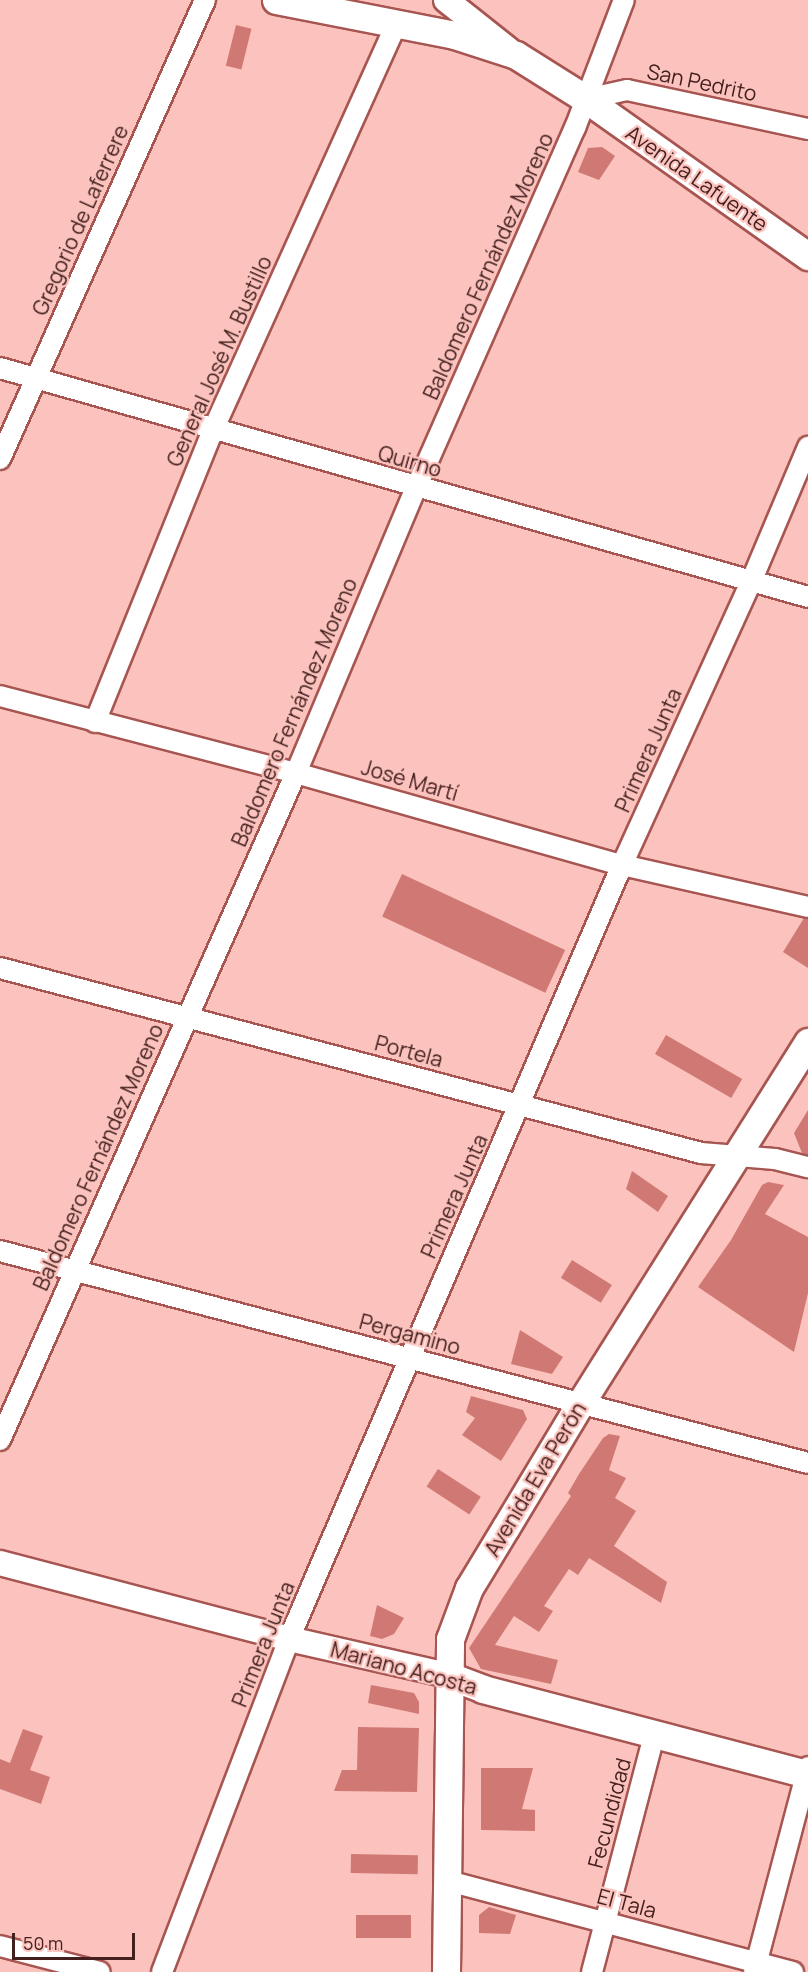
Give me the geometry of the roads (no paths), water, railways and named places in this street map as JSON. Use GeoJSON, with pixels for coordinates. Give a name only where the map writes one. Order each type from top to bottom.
{"type":"FeatureCollection","features":[{"type":"Feature","properties":{"kind":"main road","name":"Avenida Lafuente"},"geometry":{"type":"LineString","coordinates":[[276,0],[454,35],[516,55],[586,99],[808,256]]}},
{"type":"Feature","properties":{"kind":"main road","name":"Avenida Eva Perón"},"geometry":{"type":"LineString","coordinates":[[446,1972],[450,1749],[447,1675],[450,1639],[470,1588],[580,1404],[808,1042]]}},
{"type":"Feature","properties":{"kind":"main road","name":"Mariano Acosta"},"geometry":{"type":"LineString","coordinates":[[447,1675],[483,1689],[654,1735],[807,1772]]}},
{"type":"Feature","properties":{"kind":"street","name":"Gregorio de Laferrere"},"geometry":{"type":"LineString","coordinates":[[0,459],[205,0]]}},
{"type":"Feature","properties":{"kind":"street"},"geometry":{"type":"LineString","coordinates":[[446,0],[516,55]]}},
{"type":"Feature","properties":{"kind":"street","name":"Baldomero Fernández Moreno"},"geometry":{"type":"LineString","coordinates":[[0,1440],[296,772],[416,488],[586,99],[624,0]]}},
{"type":"Feature","properties":{"kind":"street","name":"General José M. Bustillo"},"geometry":{"type":"LineString","coordinates":[[95,722],[213,428],[397,23]]}},
{"type":"Feature","properties":{"kind":"street","name":"San Pedrito"},"geometry":{"type":"LineString","coordinates":[[586,99],[627,90],[808,129]]}},
{"type":"Feature","properties":{"kind":"street","name":"Quirno"},"geometry":{"type":"LineString","coordinates":[[0,368],[416,488],[808,597]]}},
{"type":"Feature","properties":{"kind":"street","name":"Primera Junta"},"geometry":{"type":"LineString","coordinates":[[162,1972],[289,1639],[521,1105],[622,865],[751,582],[808,447]]}},
{"type":"Feature","properties":{"kind":"street","name":"José Martí"},"geometry":{"type":"LineString","coordinates":[[0,696],[296,772],[622,865],[808,907]]}},
{"type":"Feature","properties":{"kind":"street","name":"Portela"},"geometry":{"type":"LineString","coordinates":[[0,968],[701,1153],[775,1158],[808,1167]]}},
{"type":"Feature","properties":{"kind":"street","name":"Pergamino"},"geometry":{"type":"LineString","coordinates":[[0,1251],[808,1463]]}},
{"type":"Feature","properties":{"kind":"street","name":"Mariano Acosta"},"geometry":{"type":"LineString","coordinates":[[0,1563],[289,1639],[447,1675]]}},
{"type":"Feature","properties":{"kind":"street","name":"Fecundidad"},"geometry":{"type":"LineString","coordinates":[[592,1972],[654,1735]]}},
{"type":"Feature","properties":{"kind":"street"},"geometry":{"type":"LineString","coordinates":[[756,1968],[807,1772]]}},
{"type":"Feature","properties":{"kind":"street","name":"El Tala"},"geometry":{"type":"LineString","coordinates":[[448,1881],[605,1921],[756,1968],[793,1972]]}},
{"type":"Feature","properties":{"kind":"street"},"geometry":{"type":"LineString","coordinates":[[0,1946],[100,1972]]}}]}
